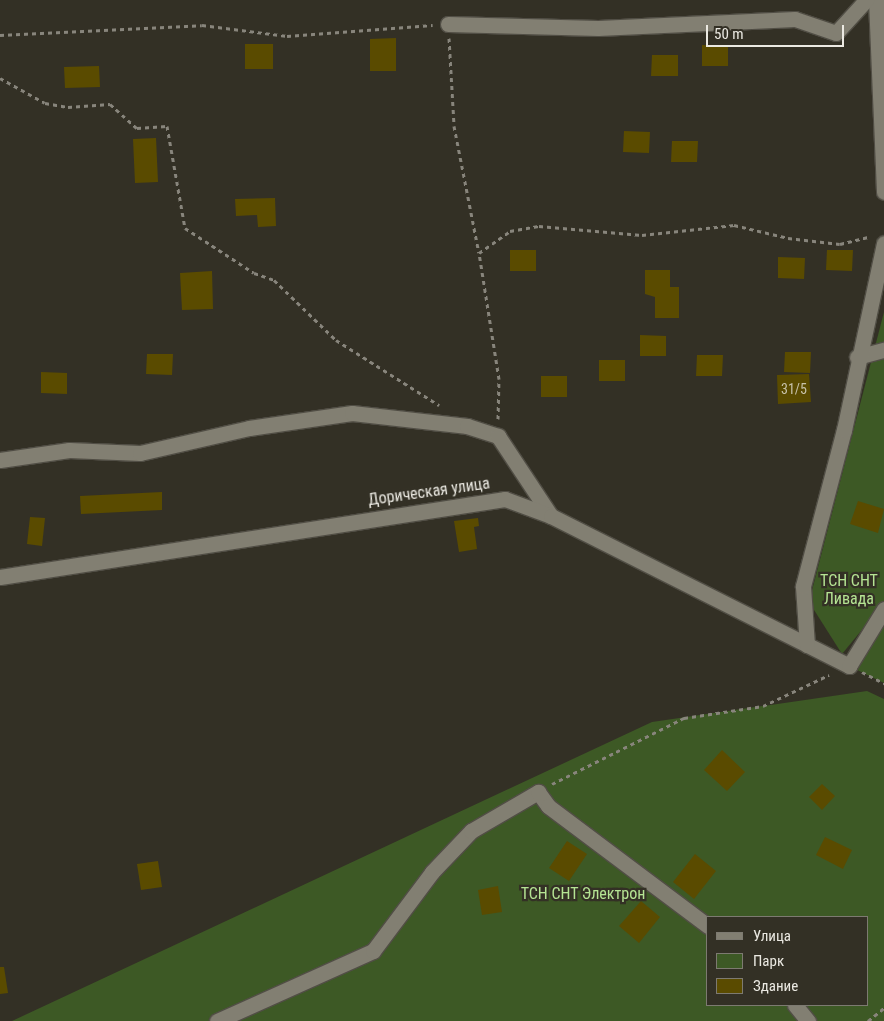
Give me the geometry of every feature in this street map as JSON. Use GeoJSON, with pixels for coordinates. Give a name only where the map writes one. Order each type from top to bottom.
{"type":"FeatureCollection","features":[{"type":"Feature","properties":{"kind":"street"},"geometry":{"type":"LineString","coordinates":[[448,24],[598,28],[795,19],[836,32],[866,0]]}},
{"type":"Feature","properties":{"kind":"street"},"geometry":{"type":"LineString","coordinates":[[876,0],[881,33],[884,192]]}},
{"type":"Feature","properties":{"kind":"street"},"geometry":{"type":"LineString","coordinates":[[807,645],[803,586],[844,430],[880,239]]}},
{"type":"Feature","properties":{"kind":"street"},"geometry":{"type":"LineString","coordinates":[[857,358],[884,350]]}},
{"type":"Feature","properties":{"kind":"street"},"geometry":{"type":"LineString","coordinates":[[0,460],[70,450],[140,453],[249,428],[352,413],[467,426],[498,436],[551,516]]}},
{"type":"Feature","properties":{"kind":"street","name":"Дорическая улица"},"geometry":{"type":"LineString","coordinates":[[0,576],[505,498],[551,516],[849,666]]}},
{"type":"Feature","properties":{"kind":"street"},"geometry":{"type":"LineString","coordinates":[[849,666],[884,609]]}},
{"type":"Feature","properties":{"kind":"street"},"geometry":{"type":"LineString","coordinates":[[217,1021],[373,951],[432,872],[471,831],[538,792],[548,806],[706,924]]}},
{"type":"Feature","properties":{"kind":"street"},"geometry":{"type":"LineString","coordinates":[[795,1006],[808,1021]]}},
{"type":"Feature","properties":{"kind":"path"},"geometry":{"type":"LineString","coordinates":[[0,35],[202,25],[287,36],[448,24],[454,126],[479,253],[500,379],[498,436]]}},
{"type":"Feature","properties":{"kind":"path"},"geometry":{"type":"LineString","coordinates":[[0,78],[45,103],[68,107],[110,104],[137,128],[166,126],[185,228],[248,269],[274,280],[336,340],[446,409]]}},
{"type":"Feature","properties":{"kind":"path"},"geometry":{"type":"LineString","coordinates":[[479,253],[510,231],[539,226],[642,235],[734,225],[788,238],[840,244],[880,239]]}},
{"type":"Feature","properties":{"kind":"path"},"geometry":{"type":"LineString","coordinates":[[538,792],[684,718],[763,706],[849,666],[884,683]]}},
{"type":"Feature","properties":{"kind":"path"},"geometry":{"type":"LineString","coordinates":[[868,1021],[884,1008]]}},
{"type":"Feature","properties":{"kind":"green space","name":"ТСН СНТ Ливада"},"geometry":{"type":"Polygon","coordinates":[[[884,312],[884,603],[842,654],[809,602],[884,312]]]}},
{"type":"Feature","properties":{"kind":"green space"},"geometry":{"type":"Polygon","coordinates":[[[884,610],[884,683],[849,666],[884,610]]]}},
{"type":"Feature","properties":{"kind":"green space","name":"ТСН СНТ Электрон"},"geometry":{"type":"Polygon","coordinates":[[[867,691],[884,699],[884,1021],[12,1021],[652,722],[867,691]]]}},
{"type":"Feature","properties":{"kind":"building"},"geometry":{"type":"Polygon","coordinates":[[[396,38],[396,71],[370,71],[370,39],[396,38]]]}},
{"type":"Feature","properties":{"kind":"building"},"geometry":{"type":"Polygon","coordinates":[[[245,44],[273,44],[273,69],[245,69],[245,44]]]}},
{"type":"Feature","properties":{"kind":"building"},"geometry":{"type":"Polygon","coordinates":[[[702,45],[728,46],[728,66],[702,66],[702,45]]]}},
{"type":"Feature","properties":{"kind":"building"},"geometry":{"type":"Polygon","coordinates":[[[652,55],[678,55],[678,76],[651,76],[652,55]]]}},
{"type":"Feature","properties":{"kind":"building"},"geometry":{"type":"Polygon","coordinates":[[[99,66],[100,87],[65,88],[64,67],[99,66]]]}},
{"type":"Feature","properties":{"kind":"building"},"geometry":{"type":"Polygon","coordinates":[[[624,131],[650,132],[649,153],[623,152],[624,131]]]}},
{"type":"Feature","properties":{"kind":"building"},"geometry":{"type":"Polygon","coordinates":[[[156,138],[158,182],[135,183],[133,139],[156,138]]]}},
{"type":"Feature","properties":{"kind":"building"},"geometry":{"type":"Polygon","coordinates":[[[672,141],[698,141],[697,162],[671,162],[672,141]]]}},
{"type":"Feature","properties":{"kind":"building"},"geometry":{"type":"Polygon","coordinates":[[[275,198],[276,226],[258,227],[257,215],[236,216],[235,199],[275,198]]]}},
{"type":"Feature","properties":{"kind":"building"},"geometry":{"type":"Polygon","coordinates":[[[510,250],[536,250],[536,271],[510,271],[510,250]]]}},
{"type":"Feature","properties":{"kind":"building"},"geometry":{"type":"Polygon","coordinates":[[[827,250],[853,250],[852,271],[826,270],[827,250]]]}},
{"type":"Feature","properties":{"kind":"building"},"geometry":{"type":"Polygon","coordinates":[[[778,257],[805,258],[804,279],[778,278],[778,257]]]}},
{"type":"Feature","properties":{"kind":"building"},"geometry":{"type":"Polygon","coordinates":[[[645,270],[670,270],[670,287],[679,287],[679,318],[655,318],[655,297],[645,294],[645,270]]]}},
{"type":"Feature","properties":{"kind":"building"},"geometry":{"type":"Polygon","coordinates":[[[212,271],[213,309],[182,310],[180,273],[212,271]]]}},
{"type":"Feature","properties":{"kind":"building"},"geometry":{"type":"Polygon","coordinates":[[[640,335],[666,336],[666,356],[640,356],[640,335]]]}},
{"type":"Feature","properties":{"kind":"building"},"geometry":{"type":"Polygon","coordinates":[[[785,352],[811,352],[810,373],[784,372],[785,352]]]}},
{"type":"Feature","properties":{"kind":"building"},"geometry":{"type":"Polygon","coordinates":[[[147,354],[173,354],[172,375],[146,374],[147,354]]]}},
{"type":"Feature","properties":{"kind":"building"},"geometry":{"type":"Polygon","coordinates":[[[697,355],[723,355],[722,376],[696,376],[697,355]]]}},
{"type":"Feature","properties":{"kind":"building"},"geometry":{"type":"Polygon","coordinates":[[[599,360],[625,360],[625,381],[599,381],[599,360]]]}},
{"type":"Feature","properties":{"kind":"building"},"geometry":{"type":"Polygon","coordinates":[[[41,372],[67,373],[67,394],[41,393],[41,372]]]}},
{"type":"Feature","properties":{"kind":"building"},"geometry":{"type":"Polygon","coordinates":[[[809,374],[811,402],[778,404],[777,375],[809,374]]]}},
{"type":"Feature","properties":{"kind":"building"},"geometry":{"type":"Polygon","coordinates":[[[541,376],[567,376],[567,397],[541,397],[541,376]]]}},
{"type":"Feature","properties":{"kind":"building"},"geometry":{"type":"Polygon","coordinates":[[[162,492],[162,510],[81,514],[80,496],[162,492]]]}},
{"type":"Feature","properties":{"kind":"building"},"geometry":{"type":"Polygon","coordinates":[[[858,501],[884,509],[878,533],[850,524],[858,501]]]}},
{"type":"Feature","properties":{"kind":"building"},"geometry":{"type":"Polygon","coordinates":[[[30,517],[45,518],[42,546],[27,544],[30,517]]]}},
{"type":"Feature","properties":{"kind":"building"},"geometry":{"type":"Polygon","coordinates":[[[478,518],[479,526],[474,527],[477,549],[459,552],[454,521],[478,518]]]}},
{"type":"Feature","properties":{"kind":"building"},"geometry":{"type":"Polygon","coordinates":[[[722,750],[745,772],[727,791],[704,770],[722,750]]]}},
{"type":"Feature","properties":{"kind":"building"},"geometry":{"type":"Polygon","coordinates":[[[822,784],[835,796],[822,810],[809,797],[822,784]]]}},
{"type":"Feature","properties":{"kind":"building"},"geometry":{"type":"Polygon","coordinates":[[[825,837],[852,850],[843,869],[816,855],[825,837]]]}},
{"type":"Feature","properties":{"kind":"building"},"geometry":{"type":"Polygon","coordinates":[[[567,841],[587,854],[569,881],[549,868],[567,841]]]}},
{"type":"Feature","properties":{"kind":"building"},"geometry":{"type":"Polygon","coordinates":[[[695,854],[716,871],[694,899],[673,882],[695,854]]]}},
{"type":"Feature","properties":{"kind":"building"},"geometry":{"type":"Polygon","coordinates":[[[158,861],[162,887],[141,890],[137,864],[158,861]]]}},
{"type":"Feature","properties":{"kind":"building"},"geometry":{"type":"Polygon","coordinates":[[[498,886],[502,912],[482,915],[478,890],[498,886]]]}},
{"type":"Feature","properties":{"kind":"building"},"geometry":{"type":"Polygon","coordinates":[[[641,901],[660,917],[639,943],[619,926],[641,901]]]}},
{"type":"Feature","properties":{"kind":"building"},"geometry":{"type":"Polygon","coordinates":[[[0,967],[4,967],[8,993],[0,994],[0,967]]]}}]}
